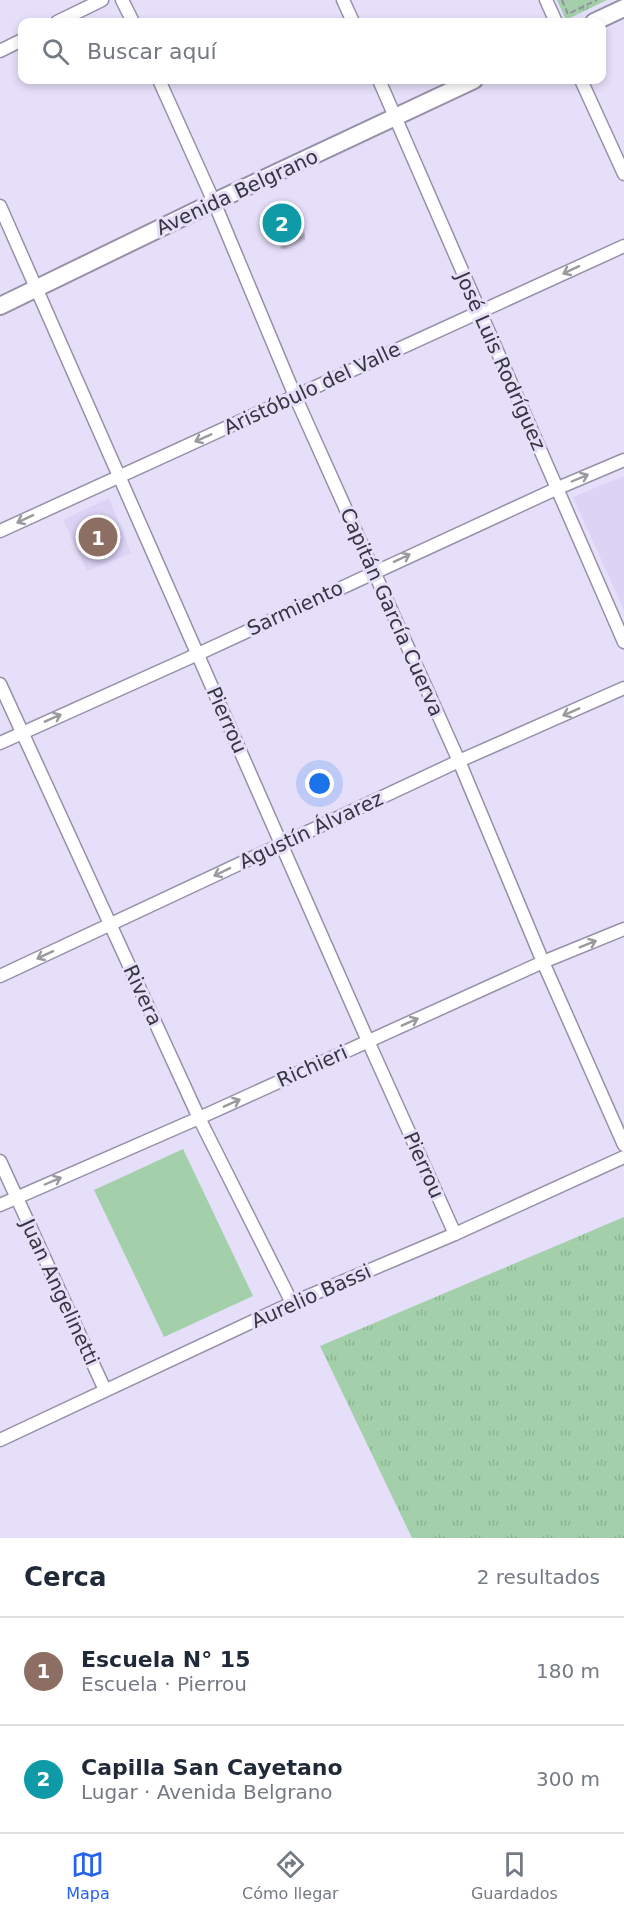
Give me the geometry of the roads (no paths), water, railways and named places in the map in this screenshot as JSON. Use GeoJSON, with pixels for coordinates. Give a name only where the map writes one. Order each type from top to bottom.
{"type":"FeatureCollection","features":[{"type":"Feature","properties":{"kind":"main road"},"geometry":{"type":"LineString","coordinates":[[603,18],[624,8]]}},
{"type":"Feature","properties":{"kind":"main road","name":"Avenida Belgrano"},"geometry":{"type":"LineString","coordinates":[[0,306],[465,84]]}},
{"type":"Feature","properties":{"kind":"street"},"geometry":{"type":"LineString","coordinates":[[65,18],[102,0]]}},
{"type":"Feature","properties":{"kind":"street"},"geometry":{"type":"LineString","coordinates":[[122,0],[131,18]]}},
{"type":"Feature","properties":{"kind":"street"},"geometry":{"type":"LineString","coordinates":[[344,0],[351,18]]}},
{"type":"Feature","properties":{"kind":"street"},"geometry":{"type":"LineString","coordinates":[[546,0],[554,18]]}},
{"type":"Feature","properties":{"kind":"street"},"geometry":{"type":"LineString","coordinates":[[0,51],[18,42]]}},
{"type":"Feature","properties":{"kind":"street","name":"Capitán García Cuerva"},"geometry":{"type":"LineString","coordinates":[[161,84],[214,202],[295,396],[459,761],[543,962],[624,1145]]}},
{"type":"Feature","properties":{"kind":"street","name":"José Luis Rodríguez"},"geometry":{"type":"LineString","coordinates":[[381,84],[624,642]]}},
{"type":"Feature","properties":{"kind":"street"},"geometry":{"type":"LineString","coordinates":[[583,84],[624,174]]}},
{"type":"Feature","properties":{"kind":"street","name":"Pierrou"},"geometry":{"type":"LineString","coordinates":[[0,206],[455,1234]]}},
{"type":"Feature","properties":{"kind":"street","name":"Aristóbulo del Valle"},"geometry":{"type":"LineString","coordinates":[[0,531],[624,246]]}},
{"type":"Feature","properties":{"kind":"street","name":"Sarmiento"},"geometry":{"type":"LineString","coordinates":[[0,742],[624,460]]}},
{"type":"Feature","properties":{"kind":"street","name":"Rivera"},"geometry":{"type":"LineString","coordinates":[[0,684],[199,1118],[292,1304]]}},
{"type":"Feature","properties":{"kind":"street","name":"Agustín Álvarez"},"geometry":{"type":"LineString","coordinates":[[0,976],[459,761],[624,688]]}},
{"type":"Feature","properties":{"kind":"street","name":"Richieri"},"geometry":{"type":"LineString","coordinates":[[0,1205],[199,1118],[543,962],[624,929]]}},
{"type":"Feature","properties":{"kind":"street","name":"Aurelio Bassi"},"geometry":{"type":"LineString","coordinates":[[0,1440],[292,1304],[455,1234],[624,1157]]}},
{"type":"Feature","properties":{"kind":"street","name":"Juan Angelinetti"},"geometry":{"type":"LineString","coordinates":[[0,1161],[105,1390]]}},
{"type":"Feature","properties":{"kind":"place","name":"Capilla San Cayetano"},"geometry":{"type":"Point","coordinates":[282,223]}},
{"type":"Feature","properties":{"kind":"place","name":"Escuela N° 15"},"geometry":{"type":"Point","coordinates":[98,537]}}]}
